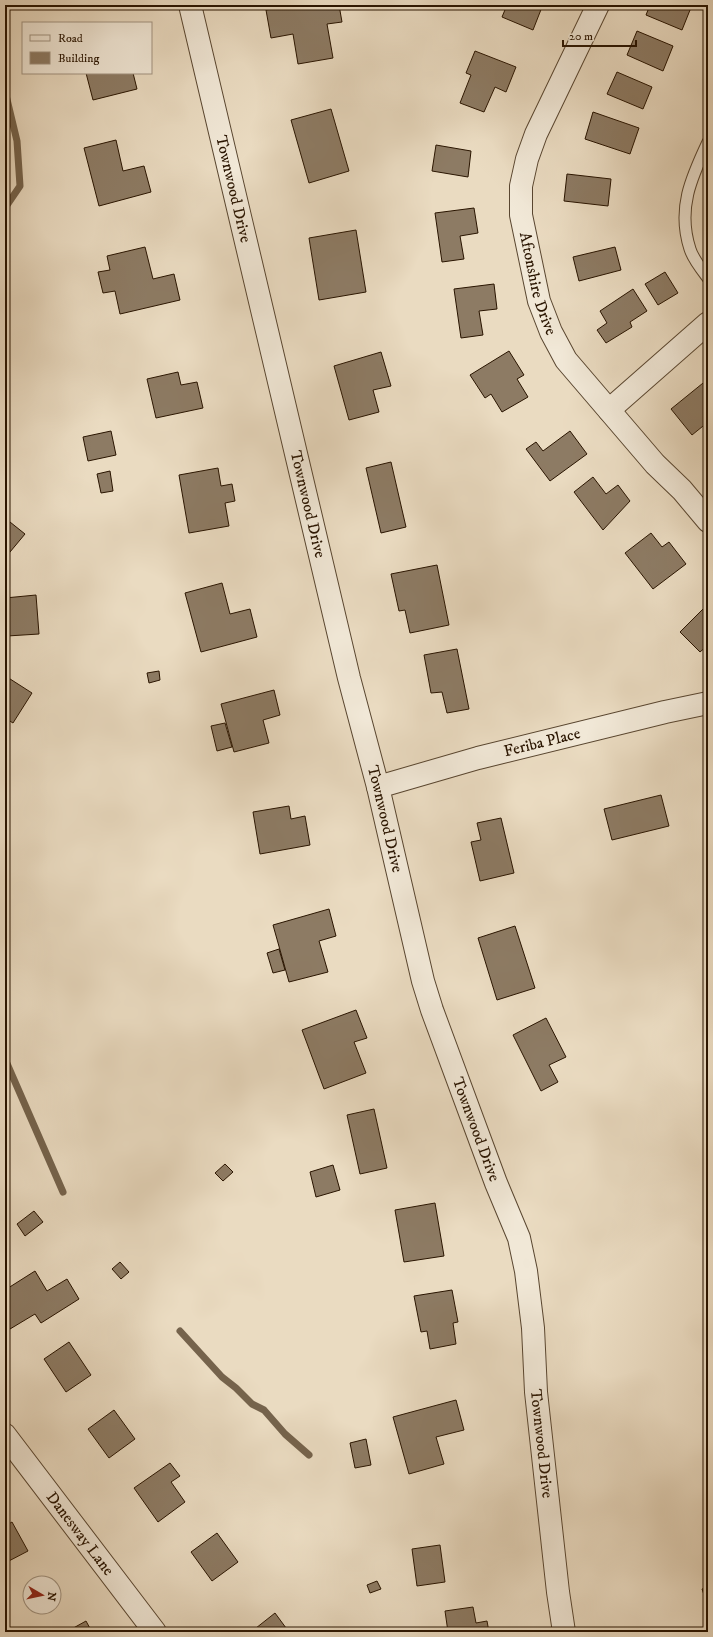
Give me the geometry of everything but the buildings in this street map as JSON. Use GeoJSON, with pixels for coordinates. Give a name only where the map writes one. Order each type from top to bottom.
{"type":"FeatureCollection","features":[{"type":"Feature","properties":{"kind":"street","name":"Townwood Drive"},"geometry":{"type":"LineString","coordinates":[[190,5],[349,678],[378,787],[423,980],[430,1003],[520,1244],[526,1271],[532,1321],[536,1392],[558,1592],[564,1632]]}},
{"type":"Feature","properties":{"kind":"street","name":"Aftonshire Drive"},"geometry":{"type":"LineString","coordinates":[[598,5],[536,134],[527,159],[522,186],[522,214],[539,301],[551,332],[566,360],[655,464],[682,490],[708,522]]}},
{"type":"Feature","properties":{"kind":"street"},"geometry":{"type":"LineString","coordinates":[[609,410],[708,323]]}},
{"type":"Feature","properties":{"kind":"street","name":"Feriba Place"},"geometry":{"type":"LineString","coordinates":[[378,787],[478,758],[665,712],[708,703]]}},
{"type":"Feature","properties":{"kind":"street","name":"Danesway Lane"},"geometry":{"type":"LineString","coordinates":[[5,1435],[155,1632]]}},
{"type":"Feature","properties":{"kind":"lane"},"geometry":{"type":"LineString","coordinates":[[708,142],[692,177],[685,203],[686,229],[690,251],[708,278]]}},
{"type":"Feature","properties":{"kind":"waterway"},"geometry":{"type":"LineString","coordinates":[[5,91],[17,141],[20,186],[5,208]]}},
{"type":"Feature","properties":{"kind":"waterway"},"geometry":{"type":"LineString","coordinates":[[5,1059],[63,1192]]}},
{"type":"Feature","properties":{"kind":"waterway"},"geometry":{"type":"LineString","coordinates":[[180,1331],[222,1377],[252,1404],[264,1410],[285,1434],[309,1455]]}}]}
